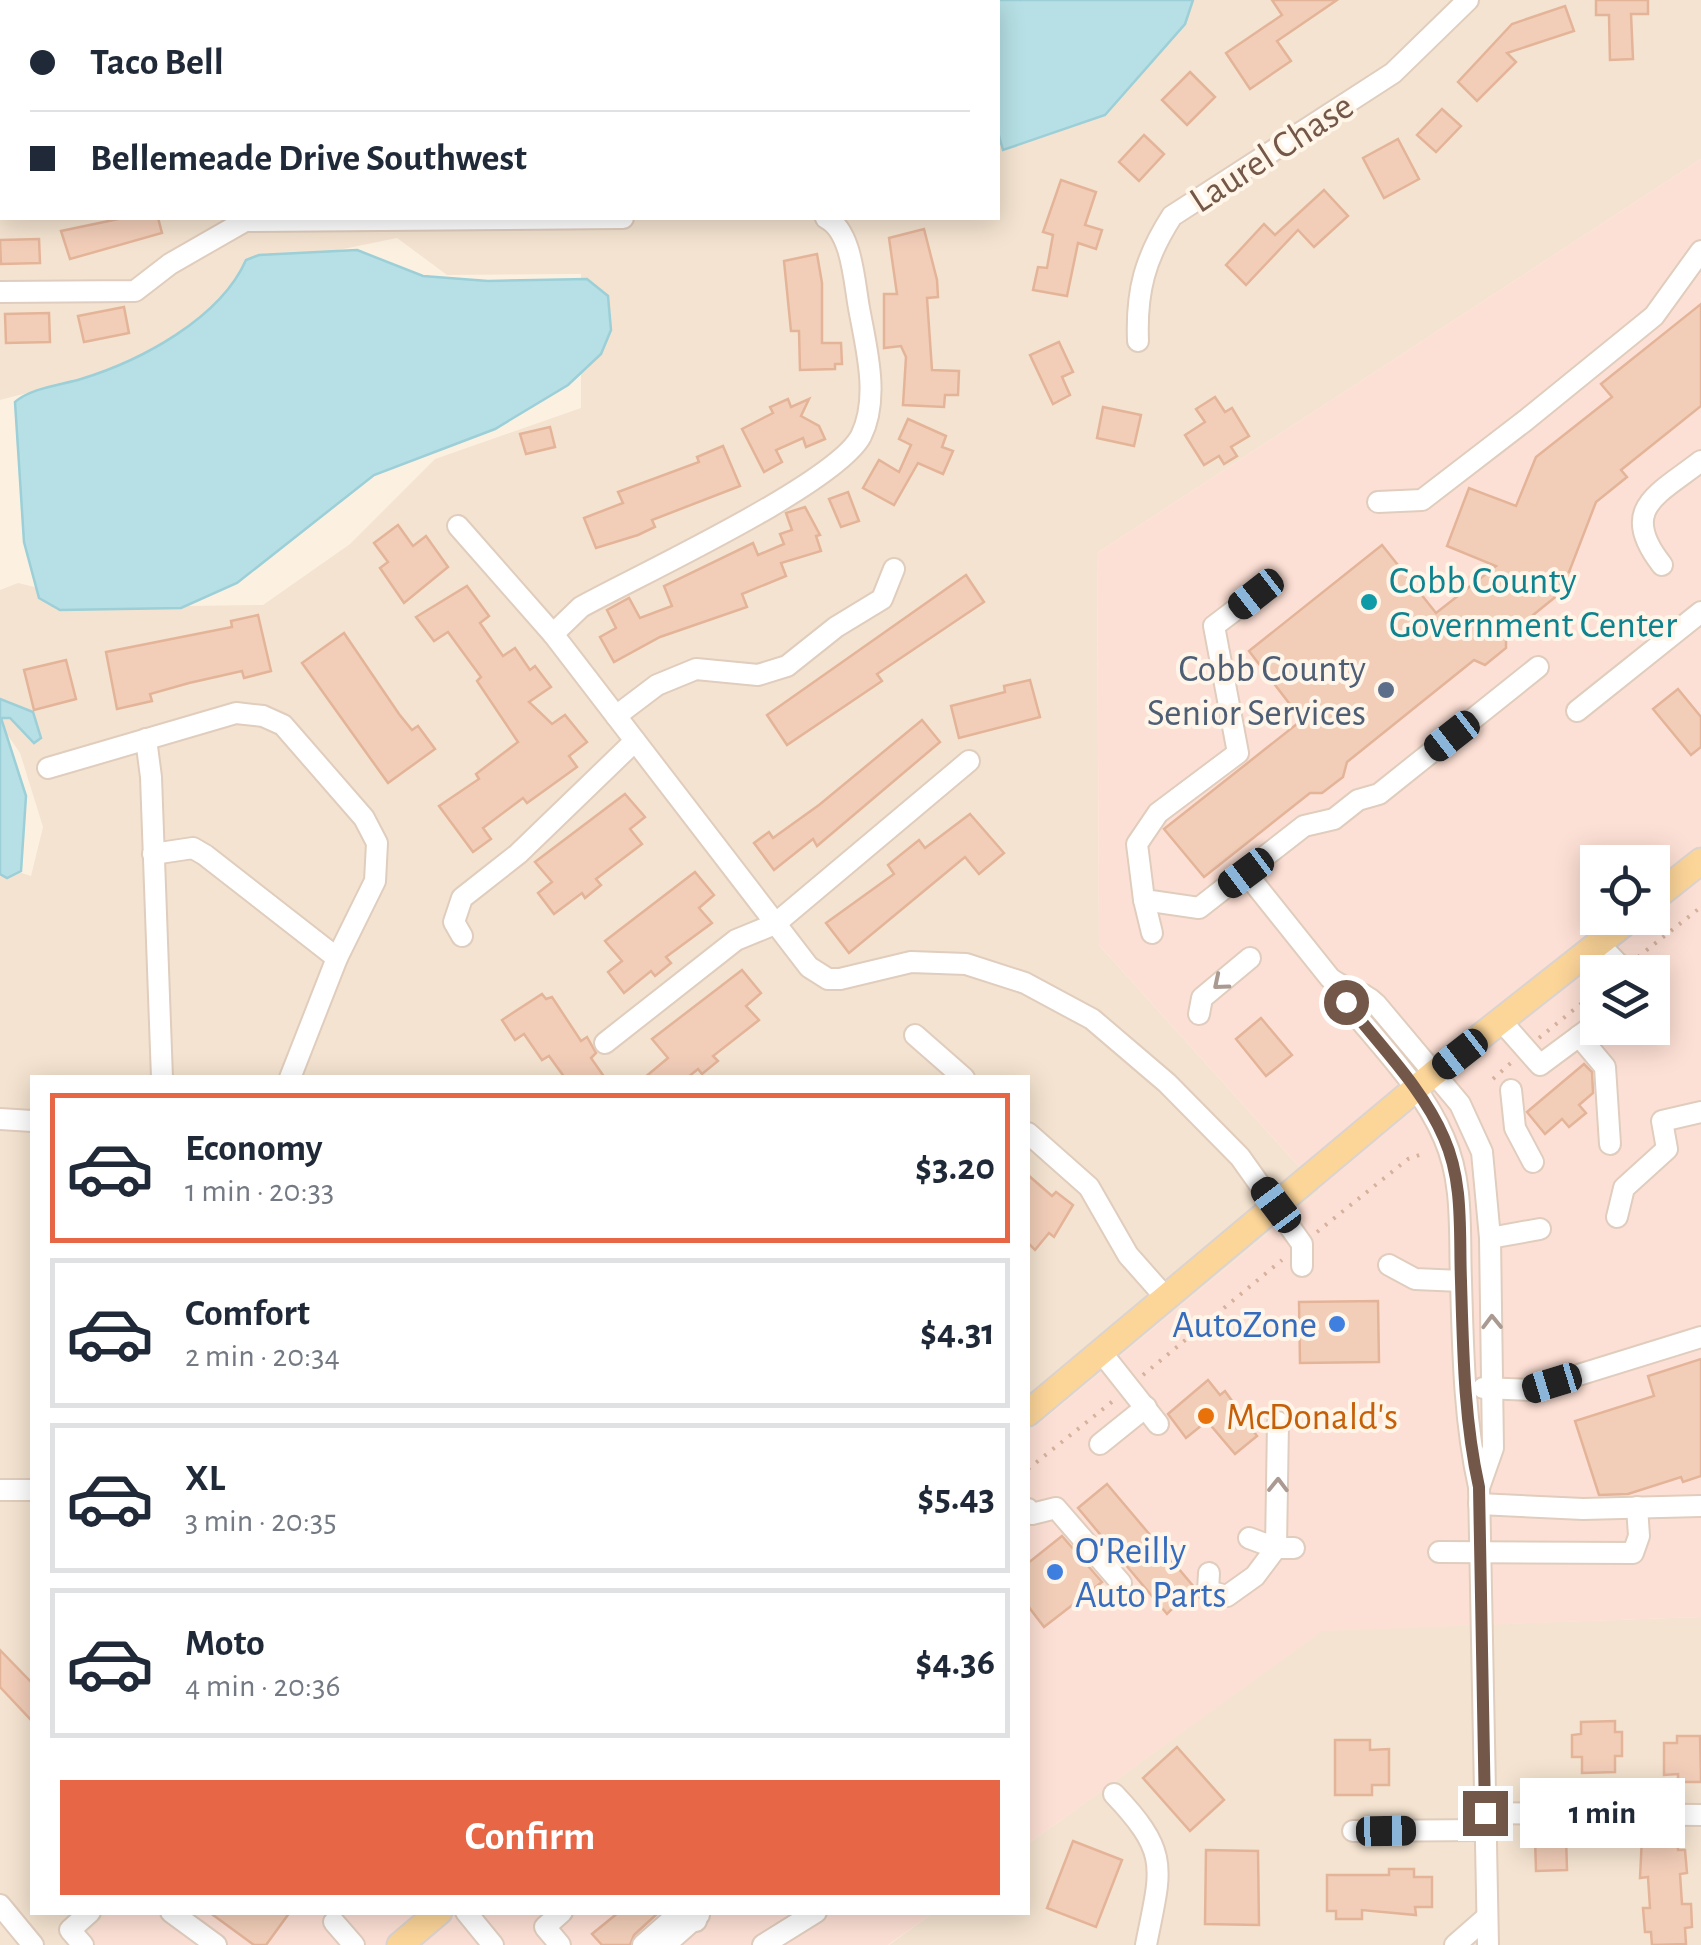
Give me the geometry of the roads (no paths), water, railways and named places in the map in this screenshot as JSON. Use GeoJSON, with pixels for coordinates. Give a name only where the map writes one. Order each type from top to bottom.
{"type":"FeatureCollection","features":[{"type":"Feature","properties":{"kind":"main road"},"geometry":{"type":"LineString","coordinates":[[1670,886],[1701,861]]}},
{"type":"Feature","properties":{"kind":"main road"},"geometry":{"type":"LineString","coordinates":[[1030,1411],[1424,1082],[1610,935]]}},
{"type":"Feature","properties":{"kind":"main road"},"geometry":{"type":"LineString","coordinates":[[400,1945],[435,1915]]}},
{"type":"Feature","properties":{"kind":"street","name":"Laurel Chase"},"geometry":{"type":"LineString","coordinates":[[1138,341],[1137,310],[1149,251],[1172,216],[1393,73],[1468,0]]}},
{"type":"Feature","properties":{"kind":"street"},"geometry":{"type":"LineString","coordinates":[[0,292],[135,292],[170,264],[245,222],[434,220]]}},
{"type":"Feature","properties":{"kind":"street"},"geometry":{"type":"LineString","coordinates":[[553,634],[581,607],[817,478],[860,438],[867,419],[868,359],[842,233],[828,220]]}},
{"type":"Feature","properties":{"kind":"street"},"geometry":{"type":"LineString","coordinates":[[1378,502],[1422,500],[1654,316],[1701,252]]}},
{"type":"Feature","properties":{"kind":"street"},"geometry":{"type":"LineString","coordinates":[[1662,565],[1642,537],[1642,514],[1649,502],[1701,461]]}},
{"type":"Feature","properties":{"kind":"street"},"geometry":{"type":"LineString","coordinates":[[458,526],[553,634],[809,967],[828,979],[911,962],[942,961],[995,972],[1061,1000],[1121,1041],[1240,1157],[1302,1244],[1302,1266]]}},
{"type":"Feature","properties":{"kind":"street"},"geometry":{"type":"LineString","coordinates":[[616,716],[657,685],[696,669],[758,676],[787,666],[882,599],[894,568]]}},
{"type":"Feature","properties":{"kind":"street"},"geometry":{"type":"LineString","coordinates":[[1152,933],[1137,844],[1158,813],[1238,753],[1214,626],[1256,594]]}},
{"type":"Feature","properties":{"kind":"street"},"geometry":{"type":"LineString","coordinates":[[1577,712],[1697,606]]}},
{"type":"Feature","properties":{"kind":"street"},"geometry":{"type":"LineString","coordinates":[[1144,900],[1199,908],[1304,826],[1334,819],[1358,800],[1379,794],[1538,667]]}},
{"type":"Feature","properties":{"kind":"street"},"geometry":{"type":"LineString","coordinates":[[48,768],[236,713],[251,713],[283,725],[364,818],[377,843],[375,881],[337,958],[291,1075]]}},
{"type":"Feature","properties":{"kind":"street"},"geometry":{"type":"LineString","coordinates":[[146,739],[162,1075]]}},
{"type":"Feature","properties":{"kind":"street"},"geometry":{"type":"LineString","coordinates":[[462,936],[454,922],[462,898],[518,854],[635,741]]}},
{"type":"Feature","properties":{"kind":"street"},"geometry":{"type":"LineString","coordinates":[[605,1043],[736,940],[775,924],[969,762]]}},
{"type":"Feature","properties":{"kind":"street"},"geometry":{"type":"LineString","coordinates":[[153,854],[192,848],[337,958]]}},
{"type":"Feature","properties":{"kind":"street"},"geometry":{"type":"LineString","coordinates":[[1246,873],[1341,987],[1346,1002],[1424,1082],[1469,1116],[1482,1148],[1490,1238],[1493,1448],[1479,1496]]}},
{"type":"Feature","properties":{"kind":"street"},"geometry":{"type":"LineString","coordinates":[[1599,944],[1609,955]]}},
{"type":"Feature","properties":{"kind":"street"},"geometry":{"type":"LineString","coordinates":[[1199,1014],[1202,998],[1250,958]]}},
{"type":"Feature","properties":{"kind":"street"},"geometry":{"type":"LineString","coordinates":[[1502,1022],[1540,1065],[1579,1036],[1605,1067],[1610,1144]]}},
{"type":"Feature","properties":{"kind":"street"},"geometry":{"type":"LineString","coordinates":[[916,1035],[961,1075]]}},
{"type":"Feature","properties":{"kind":"street"},"geometry":{"type":"LineString","coordinates":[[1424,1082],[1451,1155],[1460,1197],[1466,1388],[1470,1448],[1479,1496],[1488,1945]]}},
{"type":"Feature","properties":{"kind":"street"},"geometry":{"type":"LineString","coordinates":[[1512,1090],[1514,1128],[1534,1162]]}},
{"type":"Feature","properties":{"kind":"street"},"geometry":{"type":"LineString","coordinates":[[1617,1217],[1624,1188],[1667,1149],[1662,1121],[1701,1112]]}},
{"type":"Feature","properties":{"kind":"street"},"geometry":{"type":"LineString","coordinates":[[0,1119],[30,1121]]}},
{"type":"Feature","properties":{"kind":"street"},"geometry":{"type":"LineString","coordinates":[[1482,1148],[1514,1128]]}},
{"type":"Feature","properties":{"kind":"street"},"geometry":{"type":"LineString","coordinates":[[1030,1135],[1089,1186],[1128,1256],[1167,1299]]}},
{"type":"Feature","properties":{"kind":"street"},"geometry":{"type":"LineString","coordinates":[[1490,1238],[1540,1230]]}},
{"type":"Feature","properties":{"kind":"street"},"geometry":{"type":"LineString","coordinates":[[1389,1266],[1414,1279],[1461,1281]]}},
{"type":"Feature","properties":{"kind":"street"},"geometry":{"type":"LineString","coordinates":[[1466,1388],[1530,1390],[1701,1337]]}},
{"type":"Feature","properties":{"kind":"street"},"geometry":{"type":"LineString","coordinates":[[1100,1444],[1152,1416],[1102,1352]]}},
{"type":"Feature","properties":{"kind":"street"},"geometry":{"type":"LineString","coordinates":[[1278,1422],[1285,1548]]}},
{"type":"Feature","properties":{"kind":"street"},"geometry":{"type":"LineString","coordinates":[[0,1490],[30,1490]]}},
{"type":"Feature","properties":{"kind":"street"},"geometry":{"type":"LineString","coordinates":[[1479,1496],[1637,1508],[1701,1506]]}},
{"type":"Feature","properties":{"kind":"street"},"geometry":{"type":"LineString","coordinates":[[1030,1512],[1056,1508],[1122,1583]]}},
{"type":"Feature","properties":{"kind":"street"},"geometry":{"type":"LineString","coordinates":[[1439,1552],[1633,1554],[1639,1536],[1637,1508]]}},
{"type":"Feature","properties":{"kind":"street"},"geometry":{"type":"LineString","coordinates":[[1249,1538],[1285,1548]]}},
{"type":"Feature","properties":{"kind":"street"},"geometry":{"type":"LineString","coordinates":[[1210,1573],[1208,1591],[1226,1596],[1285,1548]]}},
{"type":"Feature","properties":{"kind":"street"},"geometry":{"type":"LineString","coordinates":[[1114,1794],[1142,1824],[1157,1850],[1156,1892],[1146,1945]]}},
{"type":"Feature","properties":{"kind":"street"},"geometry":{"type":"LineString","coordinates":[[1354,1831],[1701,1815]]}},
{"type":"Feature","properties":{"kind":"street"},"geometry":{"type":"LineString","coordinates":[[0,1905],[33,1945]]}},
{"type":"Feature","properties":{"kind":"street"},"geometry":{"type":"LineString","coordinates":[[82,1945],[70,1930],[87,1915]]}},
{"type":"Feature","properties":{"kind":"street"},"geometry":{"type":"LineString","coordinates":[[175,1915],[211,1942]]}},
{"type":"Feature","properties":{"kind":"street"},"geometry":{"type":"LineString","coordinates":[[469,1915],[494,1945]]}},
{"type":"Feature","properties":{"kind":"street"},"geometry":{"type":"LineString","coordinates":[[558,1915],[545,1926],[556,1940],[566,1935],[574,1945]]}},
{"type":"Feature","properties":{"kind":"street"},"geometry":{"type":"LineString","coordinates":[[763,1945],[811,1915]]}},
{"type":"Feature","properties":{"kind":"street"},"geometry":{"type":"LineString","coordinates":[[643,1945],[678,1916],[696,1917]]}},
{"type":"Feature","properties":{"kind":"street"},"geometry":{"type":"LineString","coordinates":[[665,1945],[696,1917]]}},
{"type":"Feature","properties":{"kind":"street"},"geometry":{"type":"LineString","coordinates":[[1455,1945],[1487,1917]]}},
{"type":"Feature","properties":{"kind":"street"},"geometry":{"type":"LineString","coordinates":[[334,1922],[354,1945]]}},
{"type":"Feature","properties":{"kind":"water"},"geometry":{"type":"Polygon","coordinates":[[[1000,0],[1193,0],[1185,24],[1105,115],[1003,150],[1000,0]]]}},
{"type":"Feature","properties":{"kind":"water"},"geometry":{"type":"Polygon","coordinates":[[[357,250],[423,276],[488,281],[587,279],[608,296],[611,330],[601,354],[568,385],[495,429],[374,475],[237,583],[181,608],[60,610],[39,598],[24,542],[15,402],[38,390],[104,371],[176,335],[218,301],[246,260],[259,255],[357,250]]]}},
{"type":"Feature","properties":{"kind":"water"},"geometry":{"type":"Polygon","coordinates":[[[0,699],[33,712],[41,738],[34,743],[10,718],[1,718],[26,796],[21,871],[7,878],[0,874],[0,699]]]}},
{"type":"Feature","properties":{"kind":"place","name":"Cobb County Government Center"},"geometry":{"type":"Point","coordinates":[1369,602]}},
{"type":"Feature","properties":{"kind":"place","name":"Cobb County Senior Services"},"geometry":{"type":"Point","coordinates":[1386,690]}},
{"type":"Feature","properties":{"kind":"place","name":"AutoZone"},"geometry":{"type":"Point","coordinates":[1337,1324]}},
{"type":"Feature","properties":{"kind":"place","name":"McDonald's"},"geometry":{"type":"Point","coordinates":[1206,1416]}},
{"type":"Feature","properties":{"kind":"place","name":"O'Reilly Auto Parts"},"geometry":{"type":"Point","coordinates":[1055,1572]}}]}
